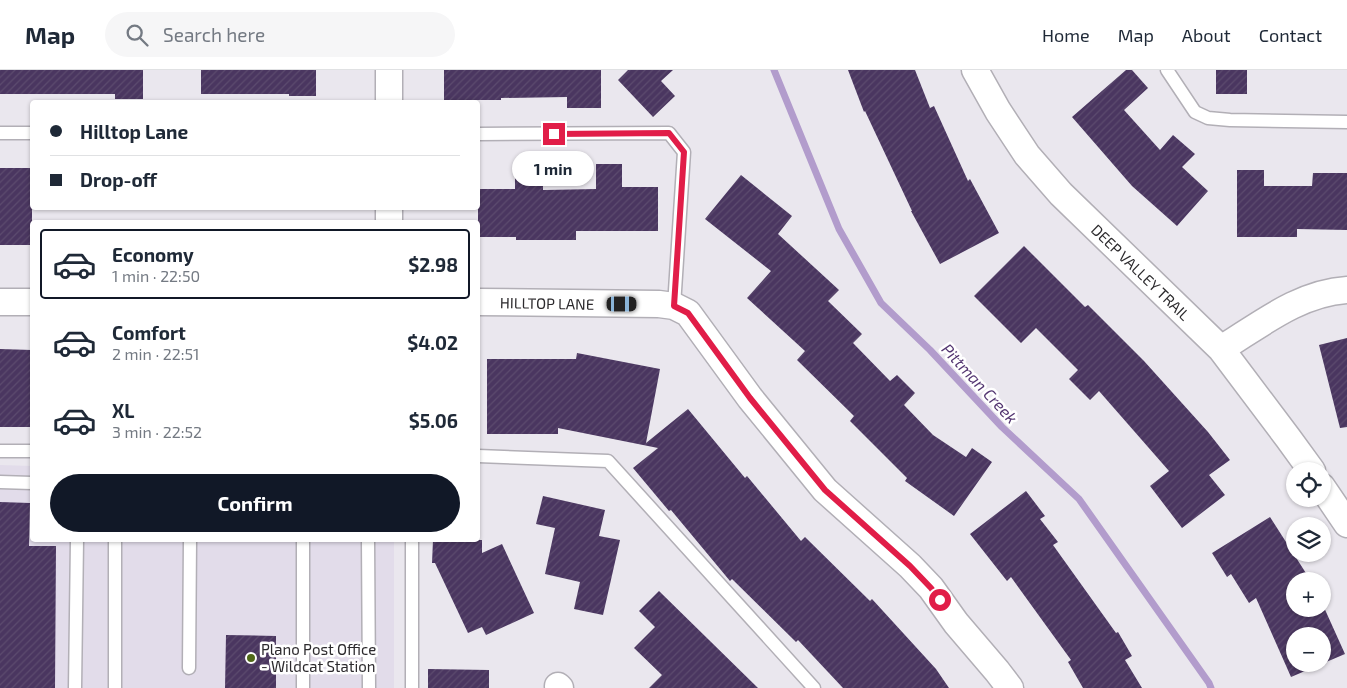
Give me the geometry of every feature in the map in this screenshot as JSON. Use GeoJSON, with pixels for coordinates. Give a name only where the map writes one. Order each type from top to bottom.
{"type":"FeatureCollection","features":[{"type":"Feature","properties":{"kind":"street"},"geometry":{"type":"LineString","coordinates":[[389,100],[390,70]]}},
{"type":"Feature","properties":{"kind":"street","name":"DEEP VALLEY TRAIL"},"geometry":{"type":"LineString","coordinates":[[975,70],[998,111],[1027,155],[1049,181],[1221,350],[1305,462]]}},
{"type":"Feature","properties":{"kind":"street"},"geometry":{"type":"LineString","coordinates":[[1221,350],[1276,314],[1310,297],[1347,290]]}},
{"type":"Feature","properties":{"kind":"street"},"geometry":{"type":"LineString","coordinates":[[0,302],[30,302]]}},
{"type":"Feature","properties":{"kind":"street","name":"HILLTOP LANE"},"geometry":{"type":"LineString","coordinates":[[480,302],[659,304],[674,306]]}},
{"type":"Feature","properties":{"kind":"street"},"geometry":{"type":"LineString","coordinates":[[674,306],[688,313],[750,398],[825,490],[910,566],[931,588],[956,623],[1010,688]]}},
{"type":"Feature","properties":{"kind":"street"},"geometry":{"type":"LineString","coordinates":[[1331,500],[1347,524]]}},
{"type":"Feature","properties":{"kind":"lane"},"geometry":{"type":"LineString","coordinates":[[1167,70],[1194,112],[1208,118],[1347,122]]}},
{"type":"Feature","properties":{"kind":"lane"},"geometry":{"type":"LineString","coordinates":[[0,133],[30,134]]}},
{"type":"Feature","properties":{"kind":"lane"},"geometry":{"type":"LineString","coordinates":[[480,134],[669,133],[684,152],[674,306]]}},
{"type":"Feature","properties":{"kind":"lane"},"geometry":{"type":"LineString","coordinates":[[0,451],[30,451]]}},
{"type":"Feature","properties":{"kind":"lane"},"geometry":{"type":"LineString","coordinates":[[480,456],[608,461],[814,688]]}},
{"type":"Feature","properties":{"kind":"lane"},"geometry":{"type":"LineString","coordinates":[[0,482],[30,483]]}},
{"type":"Feature","properties":{"kind":"lane"},"geometry":{"type":"LineString","coordinates":[[75,688],[77,542]]}},
{"type":"Feature","properties":{"kind":"lane"},"geometry":{"type":"LineString","coordinates":[[115,542],[115,688]]}},
{"type":"Feature","properties":{"kind":"lane"},"geometry":{"type":"LineString","coordinates":[[189,668],[190,542]]}},
{"type":"Feature","properties":{"kind":"lane"},"geometry":{"type":"LineString","coordinates":[[303,542],[303,688]]}},
{"type":"Feature","properties":{"kind":"lane"},"geometry":{"type":"LineString","coordinates":[[368,542],[369,688]]}},
{"type":"Feature","properties":{"kind":"lane"},"geometry":{"type":"LineString","coordinates":[[412,542],[412,688]]}},
{"type":"Feature","properties":{"kind":"shaded area","name":"Plano Post Office - Wildcat Station"},"geometry":{"type":"Polygon","coordinates":[[[0,465],[30,466],[30,542],[394,542],[394,688],[0,688],[0,465]]]}},
{"type":"Feature","properties":{"kind":"building"},"geometry":{"type":"Polygon","coordinates":[[[0,70],[143,70],[143,99],[115,99],[115,94],[0,94],[0,70]]]}},
{"type":"Feature","properties":{"kind":"building"},"geometry":{"type":"Polygon","coordinates":[[[201,70],[316,70],[316,96],[289,96],[289,94],[201,94],[201,70]]]}},
{"type":"Feature","properties":{"kind":"building"},"geometry":{"type":"Polygon","coordinates":[[[444,70],[601,70],[601,108],[567,108],[567,97],[444,100],[444,70]]]}},
{"type":"Feature","properties":{"kind":"building"},"geometry":{"type":"Polygon","coordinates":[[[628,70],[673,70],[661,81],[675,96],[653,117],[618,80],[628,70]]]}},
{"type":"Feature","properties":{"kind":"building"},"geometry":{"type":"Polygon","coordinates":[[[848,70],[915,70],[930,108],[934,106],[968,181],[970,179],[999,233],[940,264],[911,211],[864,112],[848,70]]]}},
{"type":"Feature","properties":{"kind":"building"},"geometry":{"type":"Polygon","coordinates":[[[1126,70],[1132,70],[1148,88],[1124,110],[1160,150],[1173,135],[1195,154],[1182,167],[1208,191],[1177,226],[1132,186],[1072,117],[1126,70]]]}},
{"type":"Feature","properties":{"kind":"building"},"geometry":{"type":"Polygon","coordinates":[[[1216,70],[1247,70],[1247,94],[1216,94],[1216,70]]]}},
{"type":"Feature","properties":{"kind":"building"},"geometry":{"type":"Polygon","coordinates":[[[596,164],[622,164],[622,187],[658,187],[658,231],[576,231],[576,240],[516,240],[516,237],[480,237],[478,210],[480,210],[480,189],[515,189],[515,166],[543,166],[543,190],[596,189],[596,164]]]}},
{"type":"Feature","properties":{"kind":"building"},"geometry":{"type":"Polygon","coordinates":[[[0,168],[30,168],[30,210],[32,210],[32,220],[30,220],[30,245],[0,245],[0,168]]]}},
{"type":"Feature","properties":{"kind":"building"},"geometry":{"type":"Polygon","coordinates":[[[1237,170],[1264,170],[1264,186],[1312,186],[1313,173],[1347,173],[1347,230],[1297,229],[1297,237],[1237,237],[1237,170]]]}},
{"type":"Feature","properties":{"kind":"building"},"geometry":{"type":"Polygon","coordinates":[[[741,175],[792,216],[778,234],[839,290],[828,301],[862,334],[853,343],[890,381],[897,375],[915,393],[904,405],[933,435],[966,457],[972,448],[992,462],[954,516],[905,481],[907,478],[850,421],[854,416],[797,360],[805,351],[747,298],[771,271],[705,219],[741,175]]]}},
{"type":"Feature","properties":{"kind":"building"},"geometry":{"type":"Polygon","coordinates":[[[1024,246],[1085,307],[1088,305],[1144,361],[1208,432],[1230,460],[1209,475],[1225,495],[1182,528],[1150,486],[1169,471],[1099,391],[1090,400],[1069,379],[1078,370],[1036,328],[1021,343],[974,296],[1024,246]]]}},
{"type":"Feature","properties":{"kind":"building"},"geometry":{"type":"Polygon","coordinates":[[[1347,338],[1347,427],[1340,428],[1319,345],[1347,338]]]}},
{"type":"Feature","properties":{"kind":"building"},"geometry":{"type":"Polygon","coordinates":[[[0,349],[30,350],[30,427],[0,427],[0,349]]]}},
{"type":"Feature","properties":{"kind":"building"},"geometry":{"type":"Polygon","coordinates":[[[577,353],[660,369],[646,443],[688,409],[745,478],[747,476],[801,541],[805,537],[870,601],[872,599],[936,669],[949,688],[843,688],[798,640],[796,642],[732,579],[730,581],[633,468],[658,448],[558,428],[558,434],[487,434],[487,359],[576,359],[577,353]]]}},
{"type":"Feature","properties":{"kind":"building"},"geometry":{"type":"Polygon","coordinates":[[[1026,491],[1045,516],[1040,519],[1058,542],[1053,545],[1116,633],[1118,632],[1132,656],[1125,660],[1142,688],[1083,688],[1068,662],[1071,660],[1011,577],[1007,581],[970,534],[1026,491]]]}},
{"type":"Feature","properties":{"kind":"building"},"geometry":{"type":"Polygon","coordinates":[[[543,496],[605,510],[599,536],[620,540],[603,615],[574,609],[580,582],[545,574],[555,528],[536,524],[543,496]]]}},
{"type":"Feature","properties":{"kind":"building"},"geometry":{"type":"Polygon","coordinates":[[[0,502],[30,503],[29,546],[56,546],[55,688],[0,688],[0,502]]]}},
{"type":"Feature","properties":{"kind":"building"},"geometry":{"type":"Polygon","coordinates":[[[1270,517],[1286,542],[1286,562],[1299,562],[1305,572],[1286,572],[1286,617],[1328,617],[1345,654],[1331,660],[1331,627],[1286,627],[1286,666],[1256,598],[1249,603],[1231,574],[1227,577],[1212,553],[1270,517]]]}},
{"type":"Feature","properties":{"kind":"building"},"geometry":{"type":"Polygon","coordinates":[[[482,540],[482,553],[502,544],[534,613],[486,635],[482,627],[468,633],[435,563],[432,563],[433,542],[480,542],[482,540]]]}},
{"type":"Feature","properties":{"kind":"building"},"geometry":{"type":"Polygon","coordinates":[[[659,591],[758,688],[649,688],[662,675],[634,648],[655,627],[639,611],[659,591]]]}},
{"type":"Feature","properties":{"kind":"building","name":"Plano Post Office - Wildcat Station"},"geometry":{"type":"Polygon","coordinates":[[[226,635],[276,636],[276,688],[225,688],[226,635]]]}},
{"type":"Feature","properties":{"kind":"building"},"geometry":{"type":"Polygon","coordinates":[[[428,669],[489,670],[489,688],[428,688],[428,669]]]}},
{"type":"Feature","properties":{"kind":"building"},"geometry":{"type":"Polygon","coordinates":[[[1289,672],[1303,672],[1291,677],[1289,672]]]}},
{"type":"Feature","properties":{"kind":"waterway","name":"Pittman Creek"},"geometry":{"type":"LineString","coordinates":[[774,70],[839,229],[881,303],[930,350],[1002,427],[1079,499],[1211,688]]}},
{"type":"Feature","properties":{"kind":"place","name":"Plano Post Office - Wildcat Station"},"geometry":{"type":"Point","coordinates":[251,658]}},
{"type":"Feature","properties":{"kind":"route"},"geometry":{"type":"LineString","coordinates":[[554,134],[669,133],[684,152],[674,306],[688,313],[750,398],[825,490],[910,566],[940,600]]}}]}
